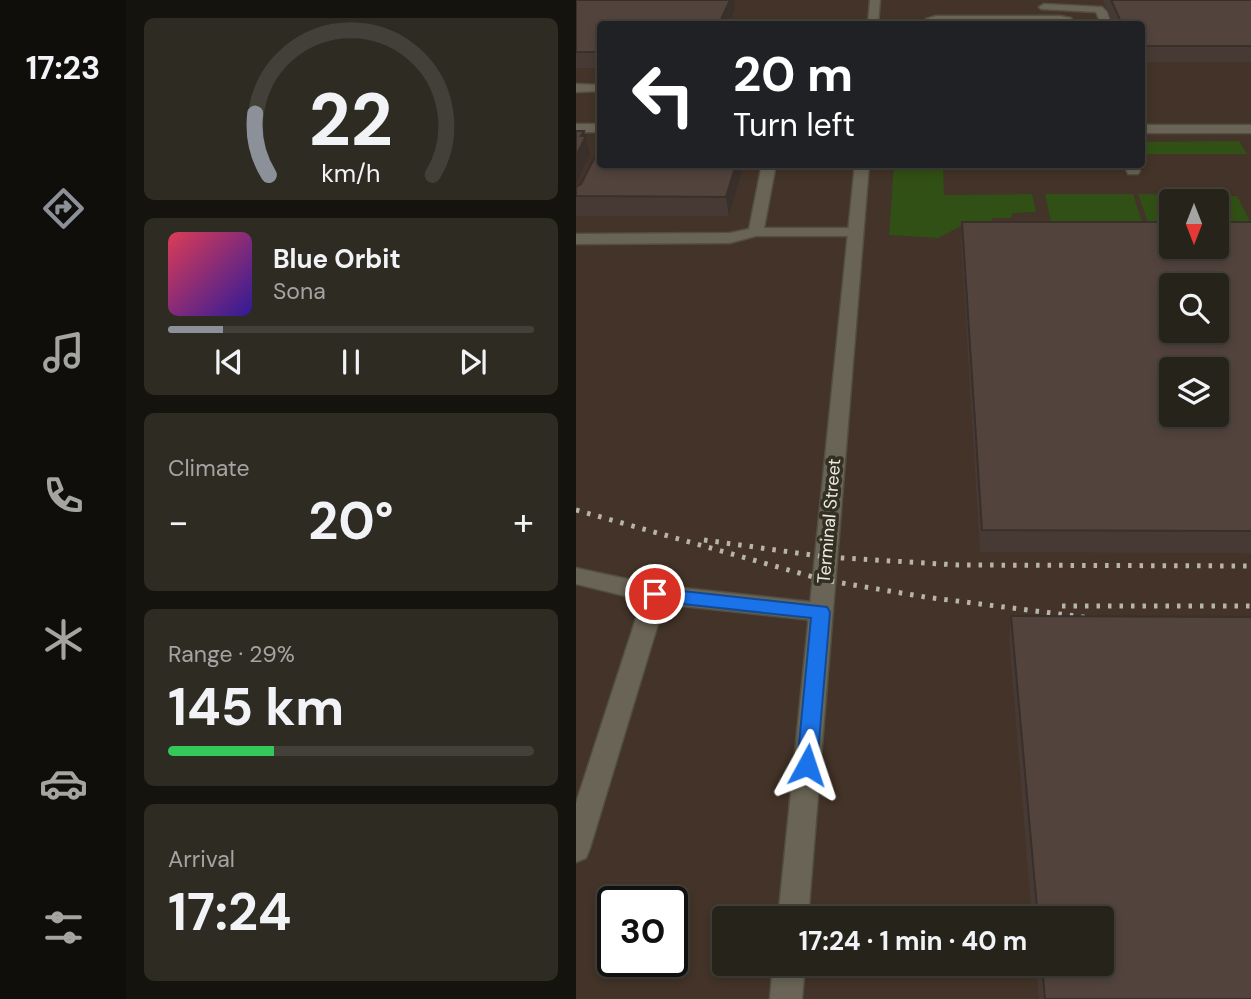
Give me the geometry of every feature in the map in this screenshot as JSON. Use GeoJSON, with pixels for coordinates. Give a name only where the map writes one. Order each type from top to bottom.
{"type":"FeatureCollection","features":[{"type":"Feature","properties":{"kind":"street"},"geometry":{"type":"LineString","coordinates":[[873,21],[875,0]]}},
{"type":"Feature","properties":{"kind":"street"},"geometry":{"type":"LineString","coordinates":[[1028,7],[1093,8],[1102,12],[1105,21]]}},
{"type":"Feature","properties":{"kind":"street"},"geometry":{"type":"LineString","coordinates":[[930,21],[1068,21]]}},
{"type":"Feature","properties":{"kind":"street"},"geometry":{"type":"LineString","coordinates":[[576,88],[597,88]]}},
{"type":"Feature","properties":{"kind":"street"},"geometry":{"type":"LineString","coordinates":[[576,128],[597,128]]}},
{"type":"Feature","properties":{"kind":"street"},"geometry":{"type":"LineString","coordinates":[[1145,128],[1250,131]]}},
{"type":"Feature","properties":{"kind":"street"},"geometry":{"type":"LineString","coordinates":[[756,232],[767,168]]}},
{"type":"Feature","properties":{"kind":"street","name":"Terminal Street"},"geometry":{"type":"LineString","coordinates":[[794,906],[862,168]]}},
{"type":"Feature","properties":{"kind":"street"},"geometry":{"type":"LineString","coordinates":[[576,239],[729,238],[756,232],[856,232]]}},
{"type":"Feature","properties":{"kind":"street"},"geometry":{"type":"LineString","coordinates":[[576,576],[655,594],[821,612]]}},
{"type":"Feature","properties":{"kind":"street"},"geometry":{"type":"LineString","coordinates":[[576,848],[655,594]]}},
{"type":"Feature","properties":{"kind":"street"},"geometry":{"type":"LineString","coordinates":[[786,999],[788,976]]}},
{"type":"Feature","properties":{"kind":"shaded area"},"geometry":{"type":"Polygon","coordinates":[[[576,0],[1251,0],[1251,999],[576,999],[576,0]]]}},
{"type":"Feature","properties":{"kind":"green space"},"geometry":{"type":"Polygon","coordinates":[[[1239,141],[1247,154],[1145,154],[1145,142],[1239,141]]]}},
{"type":"Feature","properties":{"kind":"green space"},"geometry":{"type":"Polygon","coordinates":[[[894,168],[943,168],[944,195],[1032,194],[1036,212],[1012,213],[1011,218],[992,218],[991,225],[961,226],[938,238],[889,235],[894,168]]]}},
{"type":"Feature","properties":{"kind":"green space"},"geometry":{"type":"Polygon","coordinates":[[[1045,194],[1133,194],[1148,240],[1052,227],[1045,194]]]}},
{"type":"Feature","properties":{"kind":"green space"},"geometry":{"type":"Polygon","coordinates":[[[1138,194],[1159,194],[1159,240],[1154,240],[1138,194]]]}},
{"type":"Feature","properties":{"kind":"green space"},"geometry":{"type":"Polygon","coordinates":[[[1229,196],[1237,196],[1251,223],[1229,234],[1229,196]]]}},
{"type":"Feature","properties":{"kind":"building"},"geometry":{"type":"Polygon","coordinates":[[[576,0],[730,0],[720,21],[597,21],[597,52],[576,52],[576,0]]]}},
{"type":"Feature","properties":{"kind":"building"},"geometry":{"type":"Polygon","coordinates":[[[1111,0],[1252,0],[1252,46],[1145,46],[1145,21],[1121,21],[1111,0]]]}},
{"type":"Feature","properties":{"kind":"building"},"geometry":{"type":"Polygon","coordinates":[[[576,131],[584,131],[581,136],[586,136],[576,156],[576,131]]]}},
{"type":"Feature","properties":{"kind":"building"},"geometry":{"type":"Polygon","coordinates":[[[597,153],[597,168],[735,168],[726,197],[576,196],[576,187],[581,184],[597,153]]]}},
{"type":"Feature","properties":{"kind":"building"},"geometry":{"type":"Polygon","coordinates":[[[962,222],[1159,222],[1159,259],[1229,259],[1229,222],[1252,222],[1252,531],[982,530],[962,222]]]}},
{"type":"Feature","properties":{"kind":"building"},"geometry":{"type":"Polygon","coordinates":[[[1011,616],[1252,617],[1252,999],[1045,999],[1043,976],[1114,976],[1114,906],[1037,906],[1011,616]]]}},
{"type":"Feature","properties":{"kind":"railway"},"geometry":{"type":"LineString","coordinates":[[576,510],[824,580],[925,597],[1099,619]]}},
{"type":"Feature","properties":{"kind":"railway"},"geometry":{"type":"LineString","coordinates":[[704,540],[826,557],[958,565],[1252,566]]}},
{"type":"Feature","properties":{"kind":"railway"},"geometry":{"type":"LineString","coordinates":[[1062,606],[1252,606]]}},
{"type":"Feature","properties":{"kind":"route"},"geometry":{"type":"LineString","coordinates":[[655,594],[821,612],[807,765]]}}]}
